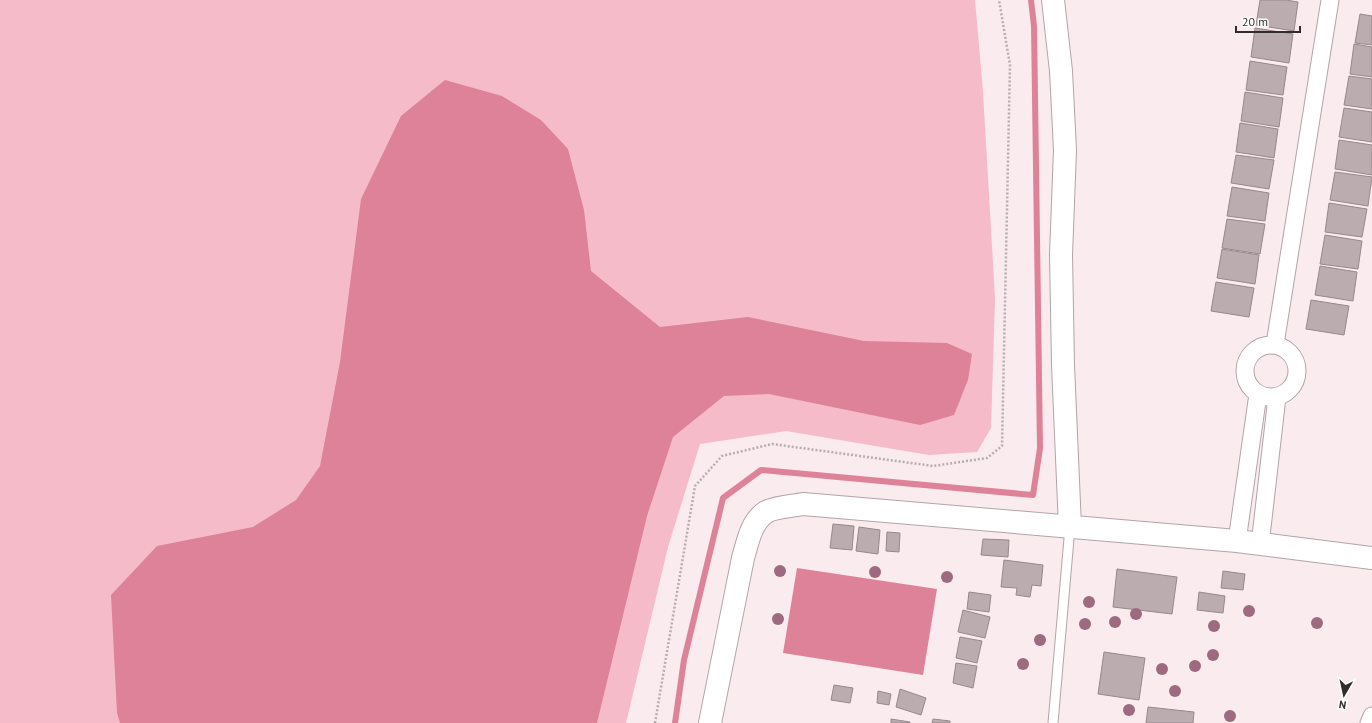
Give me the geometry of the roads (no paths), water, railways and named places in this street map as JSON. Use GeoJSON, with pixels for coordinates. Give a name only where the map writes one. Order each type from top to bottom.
{"type":"FeatureCollection","features":[{"type":"Feature","properties":{"kind":"street"},"geometry":{"type":"LineString","coordinates":[[1053,0],[1061,71],[1065,150],[1061,255],[1063,365],[1070,528]]}},
{"type":"Feature","properties":{"kind":"street"},"geometry":{"type":"LineString","coordinates":[[1275,344],[1330,0]]}},
{"type":"Feature","properties":{"kind":"street"},"geometry":{"type":"LineString","coordinates":[[1275,344],[1289,350],[1297,362],[1297,377],[1290,390],[1277,397],[1267,397],[1258,394],[1248,383],[1244,369],[1249,355],[1261,346],[1275,344]]}},
{"type":"Feature","properties":{"kind":"street"},"geometry":{"type":"LineString","coordinates":[[1237,541],[1258,394]]}},
{"type":"Feature","properties":{"kind":"street"},"geometry":{"type":"LineString","coordinates":[[1260,545],[1277,397]]}},
{"type":"Feature","properties":{"kind":"street"},"geometry":{"type":"LineString","coordinates":[[710,723],[743,558],[750,531],[756,522],[767,511],[803,504],[1070,528],[1237,541],[1372,558]]}},
{"type":"Feature","properties":{"kind":"street"},"geometry":{"type":"LineString","coordinates":[[1369,723],[1372,716]]}},
{"type":"Feature","properties":{"kind":"lane"},"geometry":{"type":"LineString","coordinates":[[1053,723],[1070,528]]}},
{"type":"Feature","properties":{"kind":"waterway"},"geometry":{"type":"LineString","coordinates":[[675,723],[684,660],[723,498],[761,470],[1033,495],[1040,448],[1034,26],[1031,0]]}}]}
